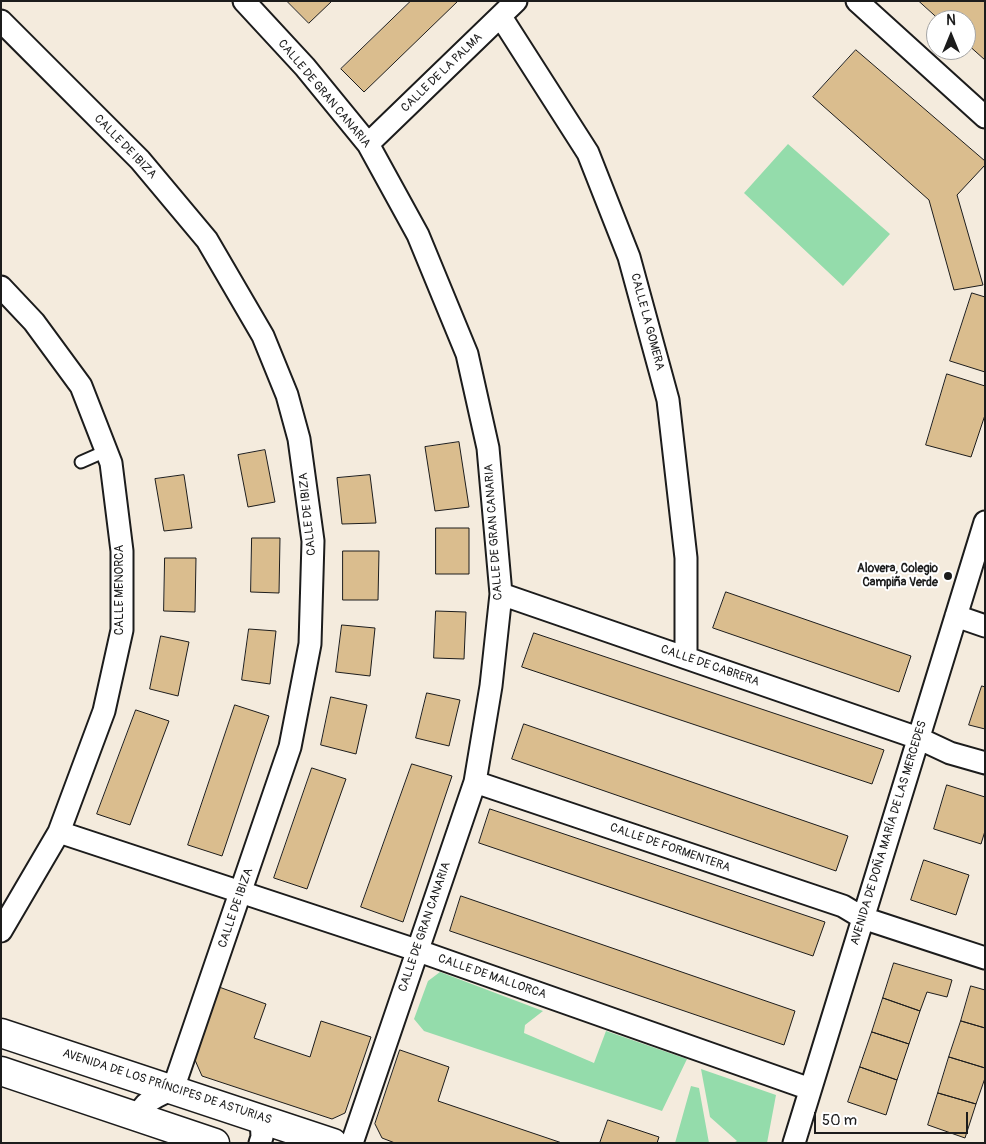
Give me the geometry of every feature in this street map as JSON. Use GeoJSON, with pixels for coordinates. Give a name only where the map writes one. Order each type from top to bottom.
{"type":"FeatureCollection","features":[{"type":"Feature","properties":{"kind":"street","name":"CALLE DE LA PALMA"},"geometry":{"type":"LineString","coordinates":[[368,144],[501,18],[516,1]]}},
{"type":"Feature","properties":{"kind":"street"},"geometry":{"type":"LineString","coordinates":[[857,1],[985,117]]}},
{"type":"Feature","properties":{"kind":"street","name":"CALLE DE GRAN CANARIA"},"geometry":{"type":"LineString","coordinates":[[246,2],[305,67],[368,144],[418,236],[467,354],[488,448],[501,594],[491,686],[475,782],[416,950],[352,1143]]}},
{"type":"Feature","properties":{"kind":"street","name":"CALLE LA GOMERA"},"geometry":{"type":"LineString","coordinates":[[501,18],[588,153],[629,257],[668,400],[686,558],[686,658]]}},
{"type":"Feature","properties":{"kind":"street","name":"CALLE DE IBIZA"},"geometry":{"type":"LineString","coordinates":[[1,21],[140,160],[207,240],[263,336],[287,395],[299,439],[313,542],[310,644],[290,747],[242,893],[173,1089]]}},
{"type":"Feature","properties":{"kind":"street","name":"CALLE MENORCA"},"geometry":{"type":"LineString","coordinates":[[1,287],[34,322],[81,386],[111,463],[122,551],[122,630],[104,711],[59,832],[1,931]]}},
{"type":"Feature","properties":{"kind":"street","name":"AVENIDA DE DOÑA MARÍA DE LAS MERCEDES"},"geometry":{"type":"LineString","coordinates":[[794,1143],[985,522]]}},
{"type":"Feature","properties":{"kind":"street","name":"CALLE DE CABRERA"},"geometry":{"type":"LineString","coordinates":[[501,594],[918,738],[950,753],[985,763]]}},
{"type":"Feature","properties":{"kind":"street"},"geometry":{"type":"LineString","coordinates":[[956,616],[985,626]]}},
{"type":"Feature","properties":{"kind":"street","name":"CALLE DE FORMENTERA"},"geometry":{"type":"LineString","coordinates":[[475,782],[843,906],[863,918],[985,958]]}},
{"type":"Feature","properties":{"kind":"street","name":"CALLE DE MALLORCA"},"geometry":{"type":"LineString","coordinates":[[59,832],[416,950],[810,1089]]}},
{"type":"Feature","properties":{"kind":"street","name":"AVENIDA DE LOS PRÍNCIPES DE ASTURIAS"},"geometry":{"type":"LineString","coordinates":[[1,1033],[173,1089],[261,1130],[333,1143]]}},
{"type":"Feature","properties":{"kind":"street"},"geometry":{"type":"LineString","coordinates":[[1,1071],[215,1143]]}},
{"type":"Feature","properties":{"kind":"street"},"geometry":{"type":"LineString","coordinates":[[138,1117],[142,1106],[151,1099],[173,1089]]}},
{"type":"Feature","properties":{"kind":"lane"},"geometry":{"type":"LineString","coordinates":[[81,462],[106,451]]}},
{"type":"Feature","properties":{"kind":"green space"},"geometry":{"type":"Polygon","coordinates":[[[788,144],[890,234],[843,286],[744,193],[788,144]]]}},
{"type":"Feature","properties":{"kind":"green space"},"geometry":{"type":"Polygon","coordinates":[[[440,972],[543,1011],[525,1025],[524,1033],[594,1063],[606,1031],[687,1059],[662,1111],[424,1031],[414,1019],[428,981],[440,972]]]}},
{"type":"Feature","properties":{"kind":"green space"},"geometry":{"type":"Polygon","coordinates":[[[701,1069],[776,1095],[767,1143],[733,1143],[737,1141],[710,1117],[701,1069]]]}},
{"type":"Feature","properties":{"kind":"green space"},"geometry":{"type":"Polygon","coordinates":[[[691,1086],[699,1088],[709,1143],[675,1143],[691,1086]]]}},
{"type":"Feature","properties":{"kind":"building"},"geometry":{"type":"Polygon","coordinates":[[[287,1],[332,1],[309,23],[287,1]]]}},
{"type":"Feature","properties":{"kind":"building"},"geometry":{"type":"Polygon","coordinates":[[[411,1],[458,1],[364,92],[341,69],[411,1]]]}},
{"type":"Feature","properties":{"kind":"building"},"geometry":{"type":"Polygon","coordinates":[[[919,1],[985,1],[985,60],[976,52],[976,10],[929,10],[919,1]]]}},
{"type":"Feature","properties":{"kind":"building"},"geometry":{"type":"Polygon","coordinates":[[[856,50],[985,161],[985,165],[957,195],[983,285],[954,290],[929,200],[813,97],[856,50]]]}},
{"type":"Feature","properties":{"kind":"building"},"geometry":{"type":"Polygon","coordinates":[[[972,293],[985,297],[985,372],[950,361],[972,293]]]}},
{"type":"Feature","properties":{"kind":"building"},"geometry":{"type":"Polygon","coordinates":[[[947,374],[985,386],[985,415],[971,457],[926,445],[947,374]]]}},
{"type":"Feature","properties":{"kind":"building"},"geometry":{"type":"Polygon","coordinates":[[[459,442],[469,507],[435,511],[425,447],[459,442]]]}},
{"type":"Feature","properties":{"kind":"building"},"geometry":{"type":"Polygon","coordinates":[[[265,450],[275,502],[248,507],[238,455],[265,450]]]}},
{"type":"Feature","properties":{"kind":"building"},"geometry":{"type":"Polygon","coordinates":[[[184,475],[192,528],[164,531],[155,479],[184,475]]]}},
{"type":"Feature","properties":{"kind":"building"},"geometry":{"type":"Polygon","coordinates":[[[370,475],[376,523],[342,524],[337,478],[370,475]]]}},
{"type":"Feature","properties":{"kind":"building"},"geometry":{"type":"Polygon","coordinates":[[[436,528],[469,528],[469,574],[436,574],[436,528]]]}},
{"type":"Feature","properties":{"kind":"building"},"geometry":{"type":"Polygon","coordinates":[[[252,538],[280,538],[279,593],[251,592],[252,538]]]}},
{"type":"Feature","properties":{"kind":"building"},"geometry":{"type":"Polygon","coordinates":[[[343,551],[379,551],[378,600],[343,600],[343,551]]]}},
{"type":"Feature","properties":{"kind":"building"},"geometry":{"type":"Polygon","coordinates":[[[165,558],[196,558],[195,612],[164,611],[165,558]]]}},
{"type":"Feature","properties":{"kind":"building"},"geometry":{"type":"Polygon","coordinates":[[[726,592],[911,656],[899,692],[713,628],[726,592]]]}},
{"type":"Feature","properties":{"kind":"building"},"geometry":{"type":"Polygon","coordinates":[[[436,611],[466,612],[464,659],[434,658],[436,611]]]}},
{"type":"Feature","properties":{"kind":"building"},"geometry":{"type":"Polygon","coordinates":[[[342,625],[375,628],[370,676],[336,672],[342,625]]]}},
{"type":"Feature","properties":{"kind":"building"},"geometry":{"type":"Polygon","coordinates":[[[249,629],[276,631],[270,684],[242,680],[249,629]]]}},
{"type":"Feature","properties":{"kind":"building"},"geometry":{"type":"Polygon","coordinates":[[[534,633],[884,750],[872,784],[522,667],[534,633]]]}},
{"type":"Feature","properties":{"kind":"building"},"geometry":{"type":"Polygon","coordinates":[[[161,636],[189,642],[178,696],[150,689],[161,636]]]}},
{"type":"Feature","properties":{"kind":"building"},"geometry":{"type":"Polygon","coordinates":[[[982,686],[985,687],[985,729],[969,725],[982,686]]]}},
{"type":"Feature","properties":{"kind":"building"},"geometry":{"type":"Polygon","coordinates":[[[427,693],[460,700],[449,746],[416,738],[427,693]]]}},
{"type":"Feature","properties":{"kind":"building"},"geometry":{"type":"Polygon","coordinates":[[[331,697],[367,705],[356,754],[321,745],[331,697]]]}},
{"type":"Feature","properties":{"kind":"building"},"geometry":{"type":"Polygon","coordinates":[[[235,705],[269,716],[222,856],[188,845],[235,705]]]}},
{"type":"Feature","properties":{"kind":"building"},"geometry":{"type":"Polygon","coordinates":[[[136,710],[169,721],[130,825],[97,814],[136,710]]]}},
{"type":"Feature","properties":{"kind":"building"},"geometry":{"type":"Polygon","coordinates":[[[524,724],[848,836],[836,871],[512,759],[524,724]]]}},
{"type":"Feature","properties":{"kind":"building"},"geometry":{"type":"Polygon","coordinates":[[[412,764],[452,776],[403,922],[361,907],[412,764]]]}},
{"type":"Feature","properties":{"kind":"building"},"geometry":{"type":"Polygon","coordinates":[[[312,768],[346,779],[307,889],[274,878],[312,768]]]}},
{"type":"Feature","properties":{"kind":"building"},"geometry":{"type":"Polygon","coordinates":[[[947,785],[985,797],[985,831],[981,844],[934,829],[947,785]]]}},
{"type":"Feature","properties":{"kind":"building"},"geometry":{"type":"Polygon","coordinates":[[[490,809],[825,922],[813,956],[479,843],[490,809]]]}},
{"type":"Feature","properties":{"kind":"building"},"geometry":{"type":"Polygon","coordinates":[[[924,860],[969,875],[956,915],[911,900],[924,860]]]}},
{"type":"Feature","properties":{"kind":"building"},"geometry":{"type":"Polygon","coordinates":[[[461,896],[795,1011],[784,1045],[450,931],[461,896]]]}},
{"type":"Feature","properties":{"kind":"building"},"geometry":{"type":"Polygon","coordinates":[[[894,963],[952,980],[947,997],[927,992],[920,1011],[883,998],[894,963]]]}},
{"type":"Feature","properties":{"kind":"building"},"geometry":{"type":"Polygon","coordinates":[[[971,986],[985,990],[985,1028],[961,1021],[971,986]]]}},
{"type":"Feature","properties":{"kind":"building"},"geometry":{"type":"Polygon","coordinates":[[[219,987],[266,1004],[254,1038],[310,1057],[321,1021],[371,1037],[345,1113],[332,1119],[202,1076],[195,1060],[219,987]]]}},
{"type":"Feature","properties":{"kind":"building"},"geometry":{"type":"Polygon","coordinates":[[[883,998],[920,1011],[909,1044],[872,1032],[883,998]]]}},
{"type":"Feature","properties":{"kind":"building"},"geometry":{"type":"Polygon","coordinates":[[[961,1021],[985,1028],[985,1068],[949,1057],[961,1021]]]}},
{"type":"Feature","properties":{"kind":"building"},"geometry":{"type":"Polygon","coordinates":[[[872,1032],[909,1044],[897,1080],[860,1067],[872,1032]]]}},
{"type":"Feature","properties":{"kind":"building"},"geometry":{"type":"Polygon","coordinates":[[[400,1050],[449,1067],[438,1101],[562,1143],[395,1143],[382,1138],[375,1124],[400,1050]]]}},
{"type":"Feature","properties":{"kind":"building"},"geometry":{"type":"Polygon","coordinates":[[[949,1057],[985,1068],[985,1078],[976,1104],[938,1093],[949,1057]]]}},
{"type":"Feature","properties":{"kind":"building"},"geometry":{"type":"Polygon","coordinates":[[[860,1067],[897,1080],[886,1115],[848,1102],[860,1067]]]}},
{"type":"Feature","properties":{"kind":"building"},"geometry":{"type":"Polygon","coordinates":[[[938,1093],[976,1104],[965,1138],[928,1125],[938,1093]]]}},
{"type":"Feature","properties":{"kind":"building"},"geometry":{"type":"Polygon","coordinates":[[[608,1120],[659,1137],[657,1143],[600,1143],[608,1120]]]}},
{"type":"Feature","properties":{"kind":"place","name":"Alovera, Colegio Campiña Verde"},"geometry":{"type":"Point","coordinates":[948,576]}}]}
